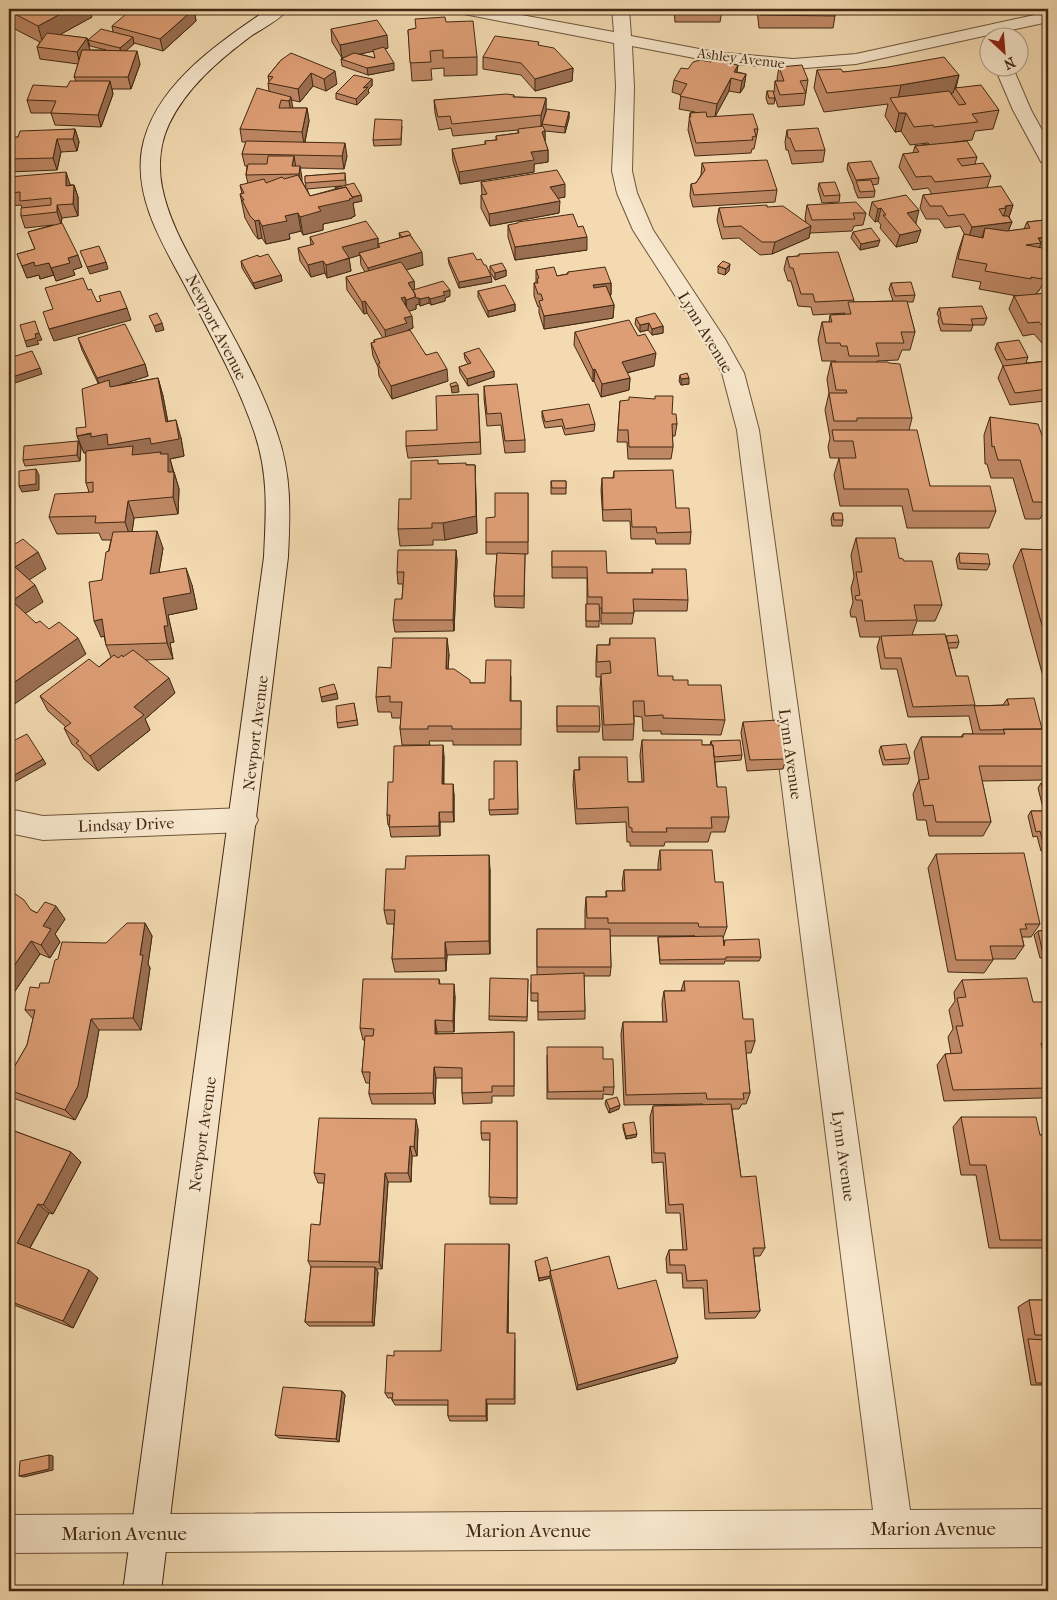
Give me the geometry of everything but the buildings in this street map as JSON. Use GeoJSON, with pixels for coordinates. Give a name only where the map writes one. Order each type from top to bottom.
{"type":"FeatureCollection","features":[{"type":"Feature","properties":{"kind":"street","name":"Newport Avenue"},"geometry":{"type":"LineString","coordinates":[[142,1591],[244,820],[276,557],[278,483],[266,434],[248,388],[162,220],[152,183],[152,149],[161,121],[184,86],[223,48],[279,9]]}},
{"type":"Feature","properties":{"kind":"street","name":"Ashley Avenue"},"geometry":{"type":"LineString","coordinates":[[464,9],[715,57],[754,62],[794,64],[856,59],[980,30]]}},
{"type":"Feature","properties":{"kind":"street","name":"Lynn Avenue"},"geometry":{"type":"LineString","coordinates":[[620,9],[624,86],[622,171],[626,193],[648,238],[717,344],[732,373],[741,398],[748,430],[894,1528]]}},
{"type":"Feature","properties":{"kind":"street","name":"Ashley Avenue"},"geometry":{"type":"LineString","coordinates":[[988,28],[1048,17]]}},
{"type":"Feature","properties":{"kind":"street"},"geometry":{"type":"LineString","coordinates":[[1008,78],[1022,110],[1048,158]]}},
{"type":"Feature","properties":{"kind":"street","name":"Lindsay Drive"},"geometry":{"type":"LineString","coordinates":[[9,821],[43,828],[244,820]]}},
{"type":"Feature","properties":{"kind":"street","name":"Marion Avenue"},"geometry":{"type":"LineString","coordinates":[[9,1534],[1048,1528]]}}]}
